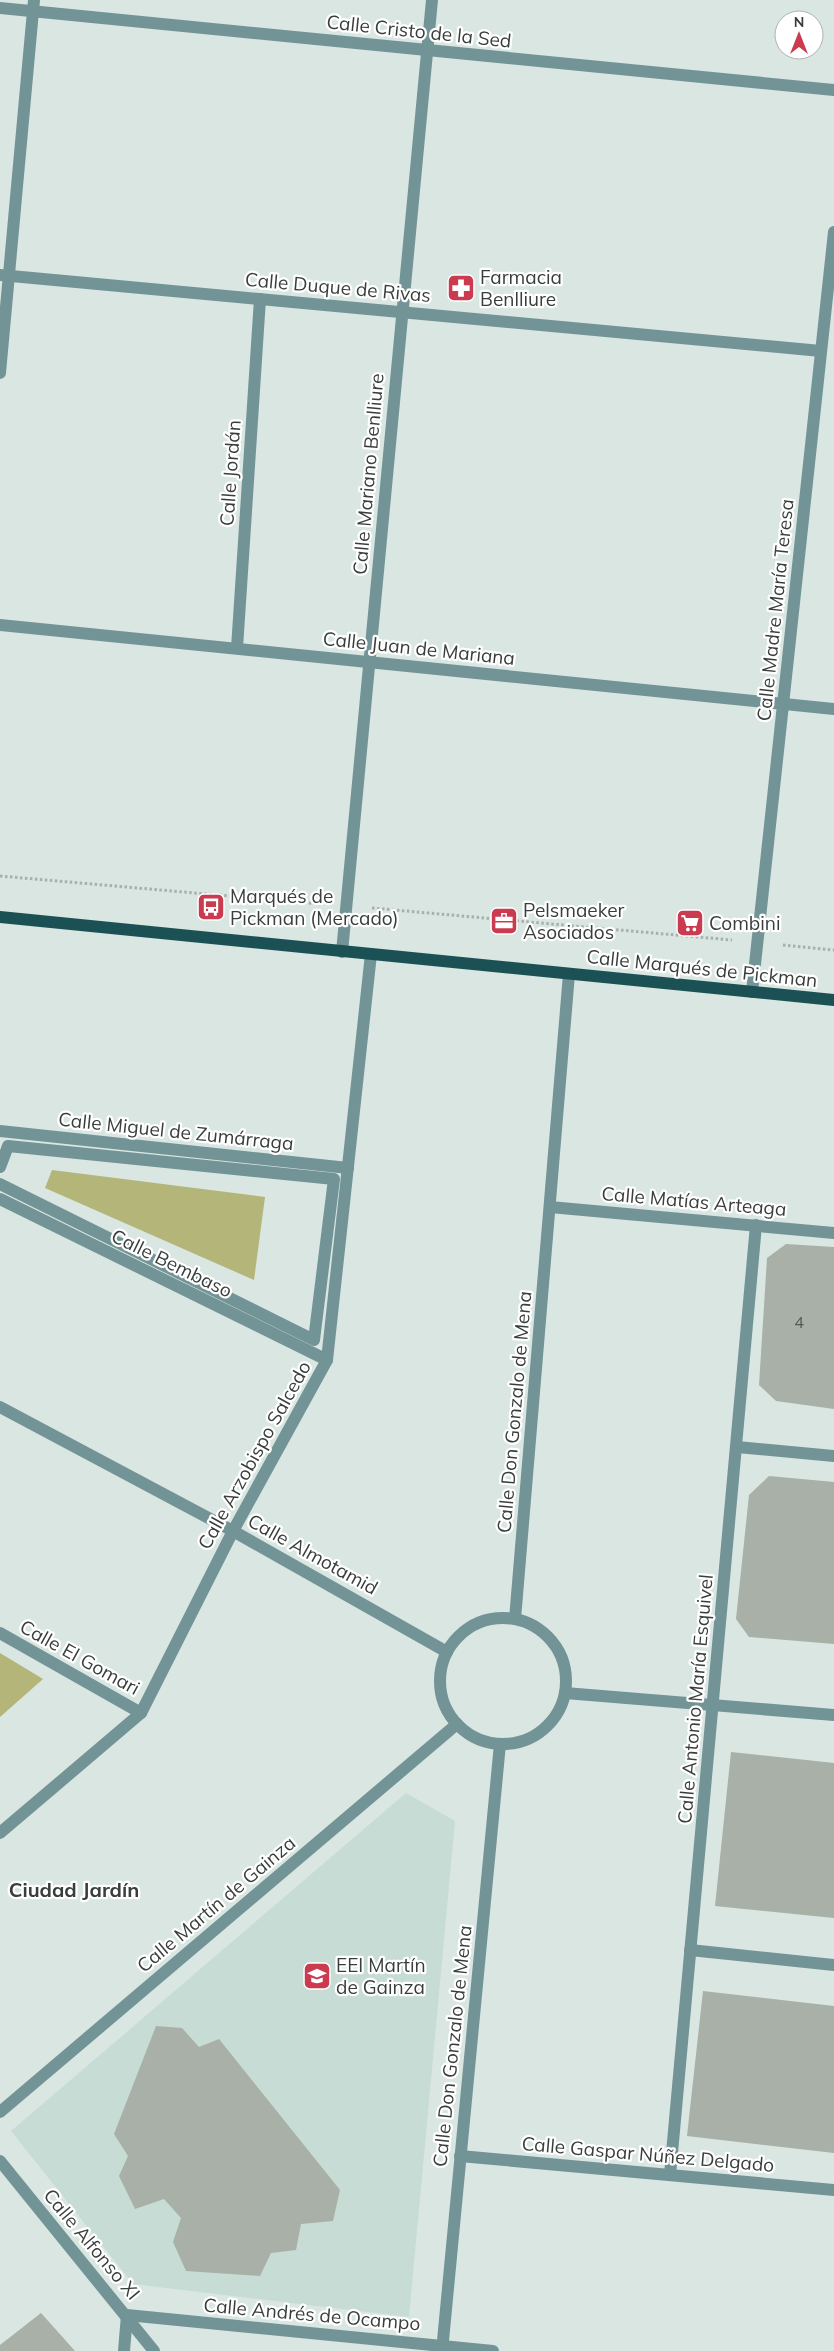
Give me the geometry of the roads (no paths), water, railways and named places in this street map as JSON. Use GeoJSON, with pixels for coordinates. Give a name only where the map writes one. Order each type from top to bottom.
{"type":"FeatureCollection","features":[{"type":"Feature","properties":{"kind":"main road","name":"Calle Marqués de Pickman"},"geometry":{"type":"LineString","coordinates":[[0,918],[834,1000]]}},
{"type":"Feature","properties":{"kind":"street","name":"Calle Mariano Benlliure"},"geometry":{"type":"LineString","coordinates":[[342,952],[432,0]]}},
{"type":"Feature","properties":{"kind":"street","name":"Calle Cristo de la Sed"},"geometry":{"type":"LineString","coordinates":[[0,8],[34,6],[427,50],[834,90]]}},
{"type":"Feature","properties":{"kind":"street"},"geometry":{"type":"LineString","coordinates":[[0,373],[4,275],[34,6]]}},
{"type":"Feature","properties":{"kind":"street","name":"Calle Madre María Teresa"},"geometry":{"type":"LineString","coordinates":[[752,992],[834,232]]}},
{"type":"Feature","properties":{"kind":"street","name":"Calle Duque de Rivas"},"geometry":{"type":"LineString","coordinates":[[4,275],[821,352]]}},
{"type":"Feature","properties":{"kind":"street","name":"Calle Jordán"},"geometry":{"type":"LineString","coordinates":[[237,648],[260,299]]}},
{"type":"Feature","properties":{"kind":"street","name":"Calle Juan de Mariana"},"geometry":{"type":"LineString","coordinates":[[0,625],[834,710]]}},
{"type":"Feature","properties":{"kind":"street","name":"Calle Arzobispo Salcedo"},"geometry":{"type":"LineString","coordinates":[[1,1830],[141,1713],[233,1531],[327,1360],[372,954]]}},
{"type":"Feature","properties":{"kind":"street","name":"Calle Don Gonzalo de Mena"},"geometry":{"type":"LineString","coordinates":[[514,1620],[569,974]]}},
{"type":"Feature","properties":{"kind":"street","name":"Calle Miguel de Zumárraga"},"geometry":{"type":"LineString","coordinates":[[0,1131],[348,1168]]}},
{"type":"Feature","properties":{"kind":"street"},"geometry":{"type":"LineString","coordinates":[[0,1167],[8,1146],[334,1179],[314,1340],[0,1184]]}},
{"type":"Feature","properties":{"kind":"street","name":"Calle Bembaso"},"geometry":{"type":"LineString","coordinates":[[0,1199],[327,1360]]}},
{"type":"Feature","properties":{"kind":"street","name":"Calle Matías Arteaga"},"geometry":{"type":"LineString","coordinates":[[550,1207],[834,1233]]}},
{"type":"Feature","properties":{"kind":"street","name":"Calle Antonio María Esquivel"},"geometry":{"type":"LineString","coordinates":[[670,2175],[756,1226]]}},
{"type":"Feature","properties":{"kind":"street","name":"Calle Almotamid"},"geometry":{"type":"LineString","coordinates":[[0,1407],[233,1531],[447,1652]]}},
{"type":"Feature","properties":{"kind":"street"},"geometry":{"type":"LineString","coordinates":[[737,1448],[834,1456]]}},
{"type":"Feature","properties":{"kind":"street"},"geometry":{"type":"LineString","coordinates":[[495,1619],[514,1620],[533,1626],[549,1638],[560,1654],[566,1672],[565,1693],[559,1710],[549,1724],[535,1735],[518,1742],[500,1744],[484,1742],[470,1735],[457,1724],[446,1708],[441,1690],[441,1670],[447,1652],[460,1636],[476,1624],[495,1619]]}},
{"type":"Feature","properties":{"kind":"street","name":"Calle El Gomari"},"geometry":{"type":"LineString","coordinates":[[0,1634],[141,1713]]}},
{"type":"Feature","properties":{"kind":"street"},"geometry":{"type":"LineString","coordinates":[[565,1693],[834,1715]]}},
{"type":"Feature","properties":{"kind":"street","name":"Calle Martín de Gainza"},"geometry":{"type":"LineString","coordinates":[[0,2112],[457,1724]]}},
{"type":"Feature","properties":{"kind":"street","name":"Calle Don Gonzalo de Mena"},"geometry":{"type":"LineString","coordinates":[[442,2348],[500,1744]]}},
{"type":"Feature","properties":{"kind":"street"},"geometry":{"type":"LineString","coordinates":[[690,1950],[834,1965]]}},
{"type":"Feature","properties":{"kind":"street","name":"Calle Gaspar Núñez Delgado"},"geometry":{"type":"LineString","coordinates":[[460,2156],[834,2190]]}},
{"type":"Feature","properties":{"kind":"street","name":"Calle Alfonso XI"},"geometry":{"type":"LineString","coordinates":[[0,2162],[127,2315],[154,2351]]}},
{"type":"Feature","properties":{"kind":"street"},"geometry":{"type":"LineString","coordinates":[[124,2351],[127,2315]]}},
{"type":"Feature","properties":{"kind":"street","name":"Calle Andrés de Ocampo"},"geometry":{"type":"LineString","coordinates":[[127,2315],[442,2348],[493,2351]]}},
{"type":"Feature","properties":{"kind":"place","name":"Farmacia Benlliure"},"geometry":{"type":"Point","coordinates":[461,288]}},
{"type":"Feature","properties":{"kind":"place","name":"Marqués de Pickman (Mercado)"},"geometry":{"type":"Point","coordinates":[211,907]}},
{"type":"Feature","properties":{"kind":"place","name":"Pelsmaeker Asociados"},"geometry":{"type":"Point","coordinates":[504,921]}},
{"type":"Feature","properties":{"kind":"place","name":"Combini"},"geometry":{"type":"Point","coordinates":[690,923]}},
{"type":"Feature","properties":{"kind":"place","name":"EEI Martín de Gainza"},"geometry":{"type":"Point","coordinates":[317,1976]}},
{"type":"Feature","properties":{"kind":"district","name":"Ciudad Jardín"},"geometry":{"type":"Point","coordinates":[74,1890]}}]}
